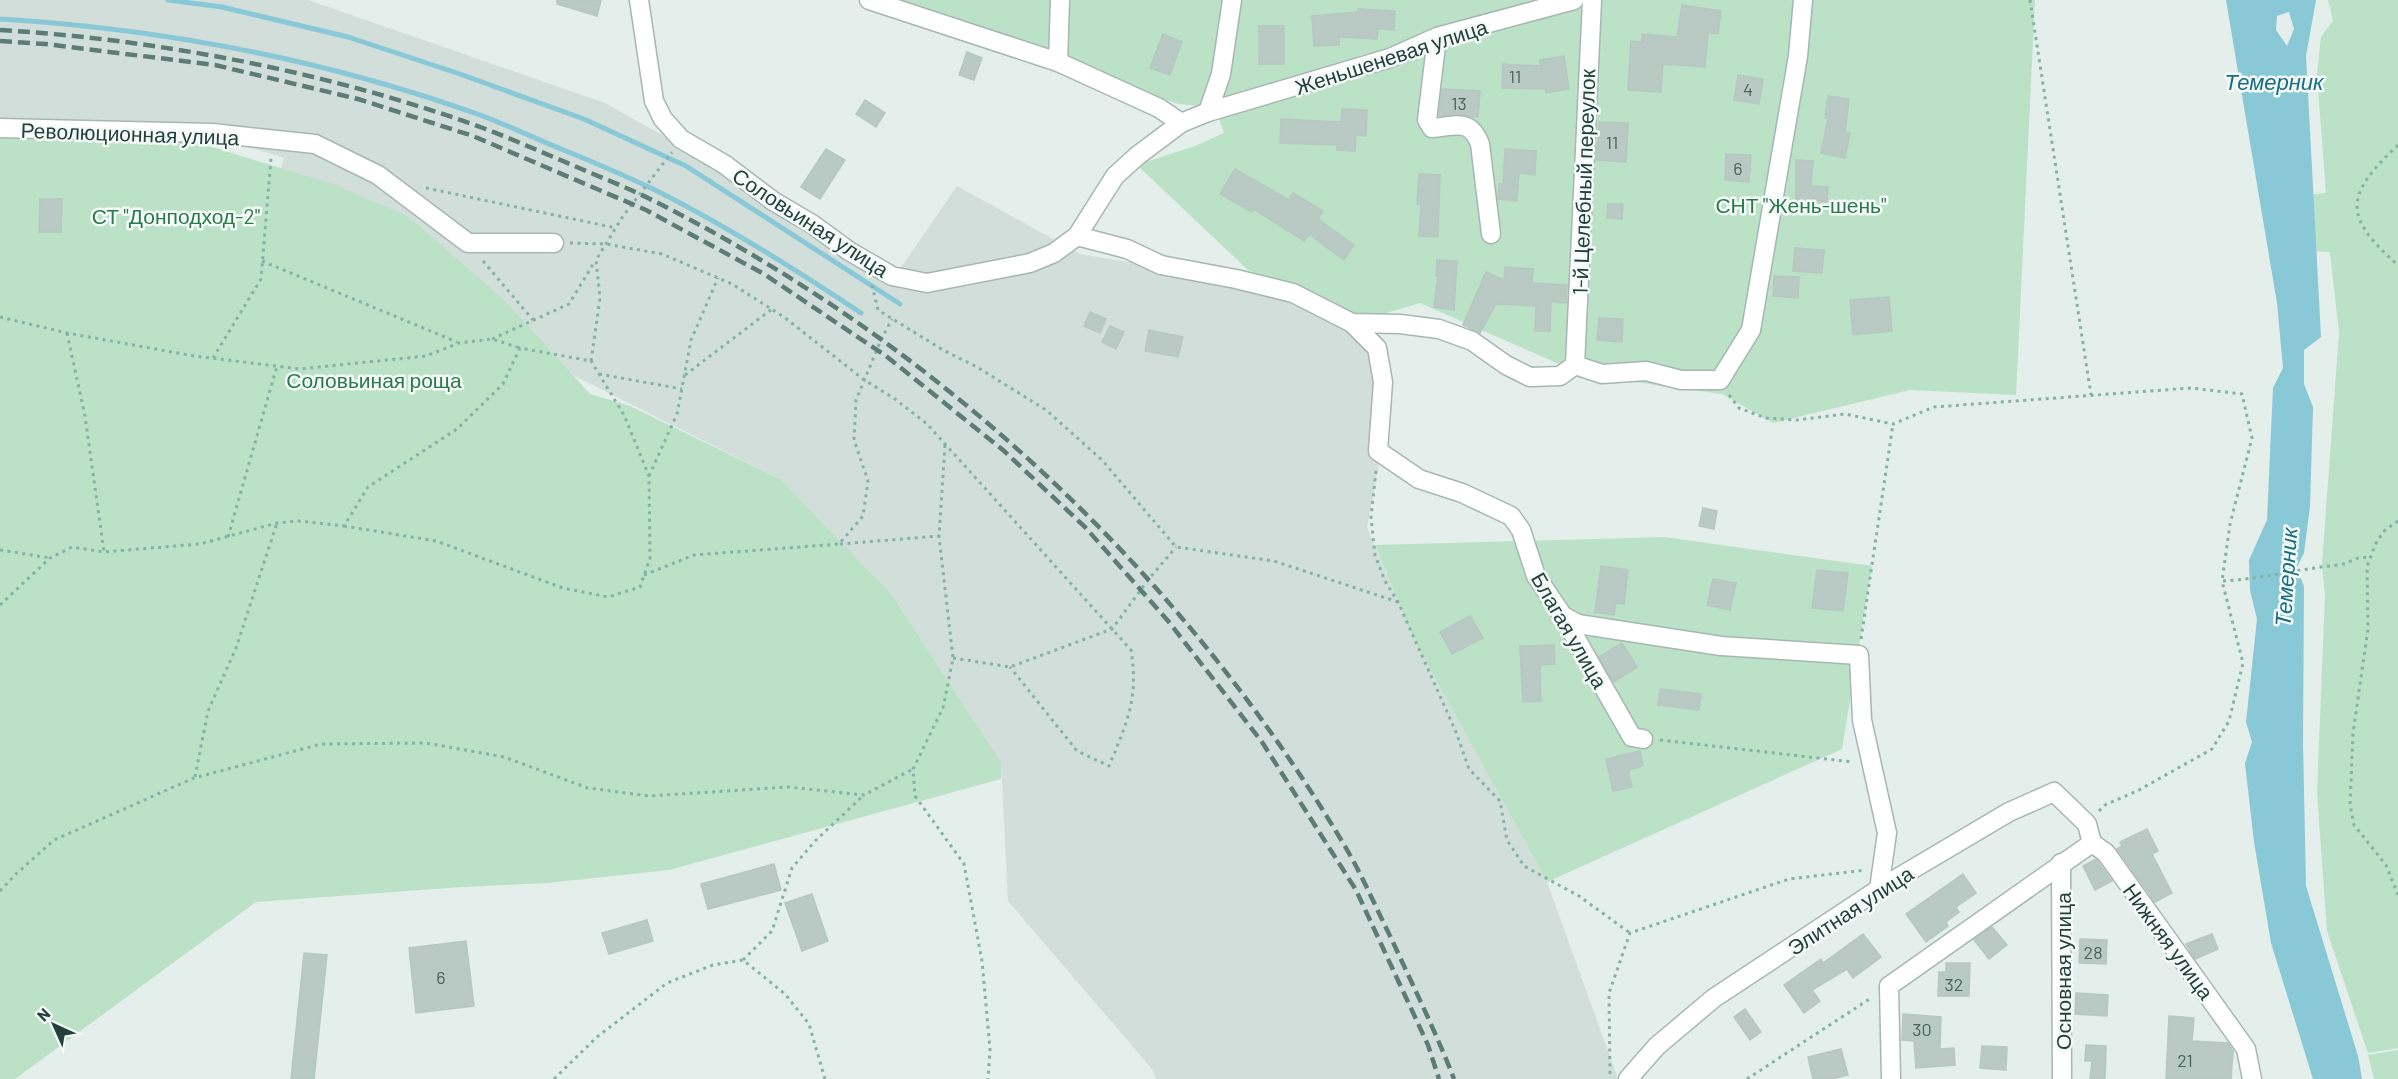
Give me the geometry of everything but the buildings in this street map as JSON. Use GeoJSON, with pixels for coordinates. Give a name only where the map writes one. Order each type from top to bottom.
{"type":"FeatureCollection","features":[{"type":"Feature","properties":{"kind":"street","name":"Соловьиная улица"},"geometry":{"type":"LineString","coordinates":[[639,0],[654,101],[663,119],[681,139],[724,164],[772,201],[812,224],[866,262],[892,276],[927,283],[1030,263],[1054,253],[1077,236],[1115,176],[1137,156],[1181,123],[1209,112]]}},
{"type":"Feature","properties":{"kind":"street"},"geometry":{"type":"LineString","coordinates":[[869,0],[1058,62],[1159,108],[1181,123]]}},
{"type":"Feature","properties":{"kind":"street"},"geometry":{"type":"LineString","coordinates":[[1058,62],[1060,0]]}},
{"type":"Feature","properties":{"kind":"street"},"geometry":{"type":"LineString","coordinates":[[1209,112],[1221,74],[1232,0]]}},
{"type":"Feature","properties":{"kind":"street","name":"Женьшеневая улица"},"geometry":{"type":"LineString","coordinates":[[1209,112],[1390,58],[1437,37],[1574,0]]}},
{"type":"Feature","properties":{"kind":"street","name":"1-й Целебный переулок"},"geometry":{"type":"LineString","coordinates":[[1575,365],[1592,0]]}},
{"type":"Feature","properties":{"kind":"street"},"geometry":{"type":"LineString","coordinates":[[1352,323],[1400,324],[1438,329],[1472,341],[1506,365],[1530,377],[1560,376],[1575,365],[1602,374],[1646,371],[1681,380],[1720,380],[1751,330],[1798,56],[1803,0]]}},
{"type":"Feature","properties":{"kind":"street"},"geometry":{"type":"LineString","coordinates":[[1437,37],[1427,120],[1432,128],[1468,126],[1475,131],[1480,144],[1491,234]]}},
{"type":"Feature","properties":{"kind":"street","name":"Революционная улица"},"geometry":{"type":"LineString","coordinates":[[0,129],[213,133],[315,144],[378,175],[468,243]]}},
{"type":"Feature","properties":{"kind":"street"},"geometry":{"type":"LineString","coordinates":[[1077,236],[1127,249],[1161,265],[1236,279],[1293,293],[1352,323],[1377,348],[1383,382],[1378,451]]}},
{"type":"Feature","properties":{"kind":"street"},"geometry":{"type":"LineString","coordinates":[[468,243],[554,243]]}},
{"type":"Feature","properties":{"kind":"street","name":"Благая улица"},"geometry":{"type":"LineString","coordinates":[[1378,451],[1419,479],[1462,493],[1511,516],[1521,530],[1536,576],[1563,616],[1632,738],[1643,739]]}},
{"type":"Feature","properties":{"kind":"street"},"geometry":{"type":"LineString","coordinates":[[1563,616],[1578,624],[1721,646],[1859,655],[1862,720],[1887,833],[1880,869],[1879,889]]}},
{"type":"Feature","properties":{"kind":"street","name":"Элитная улица"},"geometry":{"type":"LineString","coordinates":[[1628,1079],[1657,1046],[1714,998],[1879,889],[2010,812],[2054,792],[2086,824]]}},
{"type":"Feature","properties":{"kind":"street"},"geometry":{"type":"LineString","coordinates":[[1891,1079],[1889,986],[2092,843],[2086,824]]}},
{"type":"Feature","properties":{"kind":"street","name":"Нижняя улица"},"geometry":{"type":"LineString","coordinates":[[2092,843],[2106,853],[2246,1049],[2252,1079]]}},
{"type":"Feature","properties":{"kind":"street","name":"Основная улица"},"geometry":{"type":"LineString","coordinates":[[2061,863],[2062,1079]]}},
{"type":"Feature","properties":{"kind":"path"},"geometry":{"type":"LineString","coordinates":[[2030,0],[2091,396]]}},
{"type":"Feature","properties":{"kind":"path"},"geometry":{"type":"LineString","coordinates":[[0,317],[67,333],[213,358],[300,369],[426,356],[459,343],[492,339],[569,304],[616,228],[681,139]]}},
{"type":"Feature","properties":{"kind":"path"},"geometry":{"type":"LineString","coordinates":[[213,358],[261,279],[273,141]]}},
{"type":"Feature","properties":{"kind":"path"},"geometry":{"type":"LineString","coordinates":[[2398,145],[2367,178],[2359,192],[2357,207],[2359,221],[2366,234],[2377,248],[2398,265]]}},
{"type":"Feature","properties":{"kind":"path"},"geometry":{"type":"LineString","coordinates":[[418,187],[616,228]]}},
{"type":"Feature","properties":{"kind":"path"},"geometry":{"type":"LineString","coordinates":[[468,243],[534,320]]}},
{"type":"Feature","properties":{"kind":"path"},"geometry":{"type":"LineString","coordinates":[[554,243],[606,244],[662,254],[718,278],[772,309],[863,379],[927,424],[1131,650],[1135,676],[1130,717],[1109,766],[1077,751],[1010,667]]}},
{"type":"Feature","properties":{"kind":"path"},"geometry":{"type":"LineString","coordinates":[[0,605],[50,558],[72,547],[104,552],[200,544],[277,523],[298,521],[436,541],[563,588],[609,597],[640,587],[650,558],[649,476],[624,415],[591,360],[600,298],[596,260]]}},
{"type":"Feature","properties":{"kind":"path"},"geometry":{"type":"LineString","coordinates":[[262,261],[459,343]]}},
{"type":"Feature","properties":{"kind":"path"},"geometry":{"type":"LineString","coordinates":[[866,262],[878,310],[943,351],[977,367],[1046,410],[1102,460],[1176,548],[1274,561],[1398,602]]}},
{"type":"Feature","properties":{"kind":"path"},"geometry":{"type":"LineString","coordinates":[[649,476],[676,414],[691,340],[718,278]]}},
{"type":"Feature","properties":{"kind":"path"},"geometry":{"type":"LineString","coordinates":[[684,375],[772,309]]}},
{"type":"Feature","properties":{"kind":"path"},"geometry":{"type":"LineString","coordinates":[[838,544],[863,516],[868,481],[855,440],[856,400],[863,379],[892,319]]}},
{"type":"Feature","properties":{"kind":"path"},"geometry":{"type":"LineString","coordinates":[[67,333],[85,416],[104,552]]}},
{"type":"Feature","properties":{"kind":"path"},"geometry":{"type":"LineString","coordinates":[[492,339],[520,348],[591,360]]}},
{"type":"Feature","properties":{"kind":"path"},"geometry":{"type":"LineString","coordinates":[[344,526],[368,487],[457,429],[503,384],[520,348]]}},
{"type":"Feature","properties":{"kind":"path"},"geometry":{"type":"LineString","coordinates":[[228,537],[277,366]]}},
{"type":"Feature","properties":{"kind":"path"},"geometry":{"type":"LineString","coordinates":[[599,374],[681,389]]}},
{"type":"Feature","properties":{"kind":"path"},"geometry":{"type":"LineString","coordinates":[[1720,380],[1739,408],[1766,418],[1797,420],[1845,414],[1893,424],[1934,407],[2191,387],[2242,394],[2252,438],[2230,524],[2222,581],[2242,663],[2229,721],[2212,749],[2139,790],[2105,805],[2086,824]]}},
{"type":"Feature","properties":{"kind":"path"},"geometry":{"type":"LineString","coordinates":[[1859,655],[1893,424]]}},
{"type":"Feature","properties":{"kind":"path"},"geometry":{"type":"LineString","coordinates":[[945,444],[939,536],[953,658],[943,708],[914,769],[915,796],[964,864],[982,961],[990,1048],[988,1079]]}},
{"type":"Feature","properties":{"kind":"path"},"geometry":{"type":"LineString","coordinates":[[1378,451],[1371,517],[1376,555],[1385,582],[1398,602],[1456,732],[1469,769],[1500,801],[1507,840],[1524,866],[1579,896],[1630,933]]}},
{"type":"Feature","properties":{"kind":"path"},"geometry":{"type":"LineString","coordinates":[[2398,521],[2381,535],[2369,558],[2368,629],[2353,733],[2351,814],[2357,830],[2371,843],[2386,865],[2398,895]]}},
{"type":"Feature","properties":{"kind":"path"},"geometry":{"type":"LineString","coordinates":[[195,778],[208,711],[236,648],[277,523]]}},
{"type":"Feature","properties":{"kind":"path"},"geometry":{"type":"LineString","coordinates":[[644,575],[694,555],[939,536]]}},
{"type":"Feature","properties":{"kind":"path"},"geometry":{"type":"LineString","coordinates":[[953,658],[1010,667],[1112,628],[1148,580],[1176,548]]}},
{"type":"Feature","properties":{"kind":"path"},"geometry":{"type":"LineString","coordinates":[[0,550],[50,558]]}},
{"type":"Feature","properties":{"kind":"path"},"geometry":{"type":"LineString","coordinates":[[2222,581],[2248,580],[2305,568],[2341,565],[2360,556],[2369,558]]}},
{"type":"Feature","properties":{"kind":"path"},"geometry":{"type":"LineString","coordinates":[[1643,739],[1872,764]]}},
{"type":"Feature","properties":{"kind":"path"},"geometry":{"type":"LineString","coordinates":[[0,891],[16,873],[54,840],[195,778],[321,744],[426,743],[504,757],[588,788],[649,796],[788,787],[864,795]]}},
{"type":"Feature","properties":{"kind":"path"},"geometry":{"type":"LineString","coordinates":[[554,1079],[597,1037],[668,983],[713,965],[743,960],[772,932],[792,868],[815,841],[864,795],[914,769]]}},
{"type":"Feature","properties":{"kind":"path"},"geometry":{"type":"LineString","coordinates":[[1630,933],[1789,879],[1880,869]]}},
{"type":"Feature","properties":{"kind":"path"},"geometry":{"type":"LineString","coordinates":[[1610,1079],[1609,993],[1630,933]]}},
{"type":"Feature","properties":{"kind":"path"},"geometry":{"type":"LineString","coordinates":[[743,960],[786,994],[809,1024],[825,1079]]}},
{"type":"Feature","properties":{"kind":"path"},"geometry":{"type":"LineString","coordinates":[[1747,1079],[1889,986]]}},
{"type":"Feature","properties":{"kind":"shaded area"},"geometry":{"type":"Polygon","coordinates":[[[0,0],[308,0],[605,103],[900,269],[957,186],[1080,254],[1244,282],[1362,323],[1385,431],[1367,527],[1412,636],[1547,882],[1618,1079],[1156,1079],[1153,1070],[1008,901],[1001,762],[892,595],[780,479],[561,369],[247,295],[284,158],[183,127],[0,123],[0,0]]]}},
{"type":"Feature","properties":{"kind":"green space","name":"СНТ \"Жень-шень\""},"geometry":{"type":"Polygon","coordinates":[[[876,0],[2035,0],[2016,395],[1910,390],[1773,423],[1722,394],[1584,375],[1420,303],[1366,319],[1248,270],[1137,165],[1195,146],[1224,133],[1215,107],[1178,104],[942,16],[876,0]]]}},
{"type":"Feature","properties":{"kind":"green space"},"geometry":{"type":"Polygon","coordinates":[[[2328,0],[2398,0],[2398,1048],[2368,1053],[2327,931],[2317,793],[2325,595],[2322,564],[2339,333],[2330,252],[2311,251],[2309,195],[2326,193],[2317,75],[2321,37],[2333,21],[2328,0]]]}},
{"type":"Feature","properties":{"kind":"green space"},"geometry":{"type":"Polygon","coordinates":[[[0,138],[189,140],[336,185],[409,217],[505,301],[590,394],[630,406],[780,479],[892,595],[1001,762],[1001,779],[669,870],[547,883],[256,902],[15,1079],[0,1079],[0,138]]]}},
{"type":"Feature","properties":{"kind":"green space"},"geometry":{"type":"Polygon","coordinates":[[[1664,537],[1872,566],[1842,749],[1547,882],[1412,636],[1375,545],[1664,537]]]}},
{"type":"Feature","properties":{"kind":"green space"},"geometry":{"type":"Polygon","coordinates":[[[2398,1050],[2398,1079],[2374,1079],[2368,1055],[2398,1050]]]}},
{"type":"Feature","properties":{"kind":"water","name":"Темерник"},"geometry":{"type":"Polygon","coordinates":[[[2226,0],[2316,0],[2306,56],[2321,337],[2304,350],[2304,384],[2313,407],[2310,507],[2304,553],[2297,567],[2304,587],[2303,742],[2306,886],[2358,1056],[2362,1079],[2313,1079],[2271,943],[2254,842],[2245,763],[2252,742],[2246,722],[2257,619],[2250,590],[2249,560],[2267,520],[2273,388],[2283,368],[2277,303],[2226,0]],[[2289,12],[2277,16],[2276,30],[2287,46],[2294,29],[2289,12]]]}},
{"type":"Feature","properties":{"kind":"waterway"},"geometry":{"type":"LineString","coordinates":[[168,0],[222,7],[348,37],[584,119],[686,166],[900,304]]}},
{"type":"Feature","properties":{"kind":"waterway"},"geometry":{"type":"LineString","coordinates":[[0,19],[122,30],[183,39],[303,63],[422,95],[500,123],[655,190],[760,248],[861,313]]}},
{"type":"Feature","properties":{"kind":"railway"},"geometry":{"type":"LineString","coordinates":[[0,30],[121,41],[240,61],[359,89],[475,125],[650,199],[755,256],[855,321],[950,392],[1040,470],[1125,554],[1203,644],[1275,739],[1347,850],[1392,940],[1454,1079]]}},
{"type":"Feature","properties":{"kind":"railway"},"geometry":{"type":"LineString","coordinates":[[0,41],[45,44],[215,65],[358,99],[473,136],[646,210],[764,274],[886,356],[1003,450],[1085,527],[1169,622],[1262,742],[1356,890],[1428,1045],[1439,1079]]}},
{"type":"Feature","properties":{"kind":"park label","name":"СТ \"Донподход-2\""},"geometry":{"type":"Point","coordinates":[176,215]}},
{"type":"Feature","properties":{"kind":"park label","name":"Соловьиная роща"},"geometry":{"type":"Point","coordinates":[374,379]}}]}
